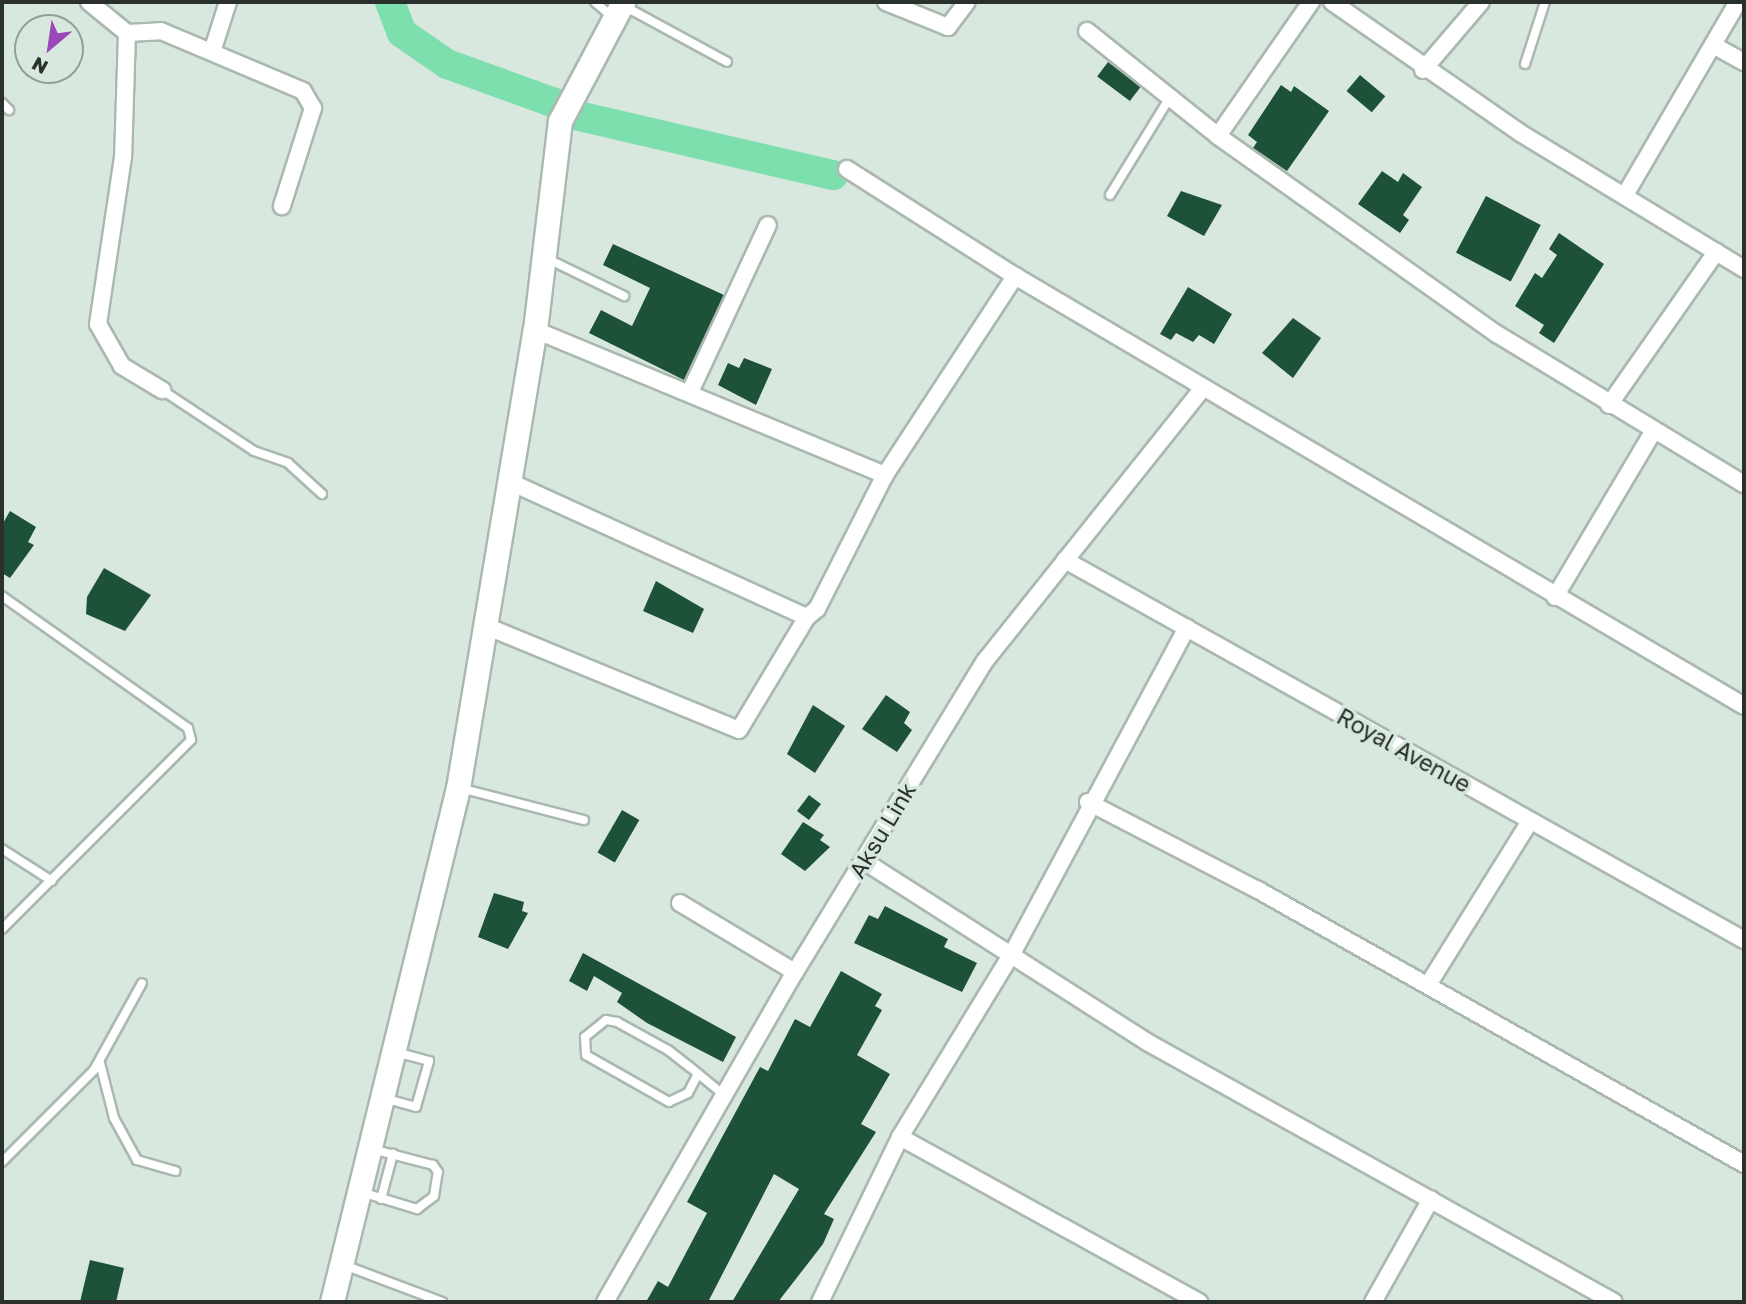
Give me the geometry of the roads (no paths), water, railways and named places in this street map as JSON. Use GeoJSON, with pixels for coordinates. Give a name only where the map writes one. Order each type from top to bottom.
{"type":"FeatureCollection","features":[{"type":"Feature","properties":{"kind":"main road"},"geometry":{"type":"LineString","coordinates":[[332,1302],[343,1265],[371,1196],[382,1151],[380,1097],[458,788],[488,627],[508,481],[535,330],[560,121],[619,8]]}},
{"type":"Feature","properties":{"kind":"street"},"geometry":{"type":"LineString","coordinates":[[89,2],[127,33],[161,31],[303,91],[313,108],[282,206]]}},
{"type":"Feature","properties":{"kind":"street"},"geometry":{"type":"LineString","coordinates":[[212,52],[228,2]]}},
{"type":"Feature","properties":{"kind":"street"},"geometry":{"type":"LineString","coordinates":[[886,2],[948,27],[967,2]]}},
{"type":"Feature","properties":{"kind":"street"},"geometry":{"type":"LineString","coordinates":[[1218,136],[1311,2]]}},
{"type":"Feature","properties":{"kind":"street"},"geometry":{"type":"LineString","coordinates":[[1332,2],[1423,70],[1744,269]]}},
{"type":"Feature","properties":{"kind":"street"},"geometry":{"type":"LineString","coordinates":[[1423,70],[1481,2]]}},
{"type":"Feature","properties":{"kind":"street"},"geometry":{"type":"LineString","coordinates":[[1625,195],[1738,2]]}},
{"type":"Feature","properties":{"kind":"street"},"geometry":{"type":"LineString","coordinates":[[1087,31],[1218,136],[1387,260],[1609,405],[1744,484]]}},
{"type":"Feature","properties":{"kind":"street"},"geometry":{"type":"LineString","coordinates":[[127,33],[124,145],[97,324],[122,366],[162,390]]}},
{"type":"Feature","properties":{"kind":"street"},"geometry":{"type":"LineString","coordinates":[[1713,45],[1744,62]]}},
{"type":"Feature","properties":{"kind":"street"},"geometry":{"type":"LineString","coordinates":[[847,169],[1015,276],[1555,597],[1744,706]]}},
{"type":"Feature","properties":{"kind":"street"},"geometry":{"type":"LineString","coordinates":[[690,393],[768,225]]}},
{"type":"Feature","properties":{"kind":"street"},"geometry":{"type":"LineString","coordinates":[[1609,405],[1716,252]]}},
{"type":"Feature","properties":{"kind":"street"},"geometry":{"type":"LineString","coordinates":[[488,627],[739,730],[807,617],[817,609],[885,475],[1015,276]]}},
{"type":"Feature","properties":{"kind":"street"},"geometry":{"type":"LineString","coordinates":[[535,330],[885,475]]}},
{"type":"Feature","properties":{"kind":"street","name":"Aksu Link"},"geometry":{"type":"LineString","coordinates":[[605,1302],[794,972],[1000,639],[1203,387]]}},
{"type":"Feature","properties":{"kind":"street"},"geometry":{"type":"LineString","coordinates":[[1555,597],[1653,432]]}},
{"type":"Feature","properties":{"kind":"street"},"geometry":{"type":"LineString","coordinates":[[508,481],[807,617]]}},
{"type":"Feature","properties":{"kind":"street","name":"Royal Avenue"},"geometry":{"type":"LineString","coordinates":[[1065,560],[1744,940]]}},
{"type":"Feature","properties":{"kind":"street"},"geometry":{"type":"LineString","coordinates":[[820,1302],[900,1137],[1013,952],[1088,802],[1187,628]]}},
{"type":"Feature","properties":{"kind":"street"},"geometry":{"type":"LineString","coordinates":[[1088,802],[1428,985],[1744,1164]]}},
{"type":"Feature","properties":{"kind":"street"},"geometry":{"type":"LineString","coordinates":[[1428,985],[1530,821]]}},
{"type":"Feature","properties":{"kind":"street"},"geometry":{"type":"LineString","coordinates":[[864,861],[1013,952],[1147,1042],[1614,1302]]}},
{"type":"Feature","properties":{"kind":"street"},"geometry":{"type":"LineString","coordinates":[[680,904],[794,972]]}},
{"type":"Feature","properties":{"kind":"street"},"geometry":{"type":"LineString","coordinates":[[900,1137],[1178,1297],[1199,1302]]}},
{"type":"Feature","properties":{"kind":"street"},"geometry":{"type":"LineString","coordinates":[[1374,1302],[1431,1199]]}},
{"type":"Feature","properties":{"kind":"lane"},"geometry":{"type":"LineString","coordinates":[[595,2],[619,8],[727,62]]}},
{"type":"Feature","properties":{"kind":"lane"},"geometry":{"type":"LineString","coordinates":[[1525,64],[1545,2]]}},
{"type":"Feature","properties":{"kind":"lane"},"geometry":{"type":"LineString","coordinates":[[1110,195],[1170,97]]}},
{"type":"Feature","properties":{"kind":"lane"},"geometry":{"type":"LineString","coordinates":[[2,103],[9,110]]}},
{"type":"Feature","properties":{"kind":"lane"},"geometry":{"type":"LineString","coordinates":[[545,258],[624,296]]}},
{"type":"Feature","properties":{"kind":"lane"},"geometry":{"type":"LineString","coordinates":[[162,390],[254,451],[288,463],[321,494]]}},
{"type":"Feature","properties":{"kind":"lane"},"geometry":{"type":"LineString","coordinates":[[2,596],[188,728],[191,740],[2,929]]}},
{"type":"Feature","properties":{"kind":"lane"},"geometry":{"type":"LineString","coordinates":[[458,788],[584,820]]}},
{"type":"Feature","properties":{"kind":"lane"},"geometry":{"type":"LineString","coordinates":[[2,849],[52,881]]}},
{"type":"Feature","properties":{"kind":"lane"},"geometry":{"type":"LineString","coordinates":[[2,1162],[100,1063],[142,983]]}},
{"type":"Feature","properties":{"kind":"lane"},"geometry":{"type":"LineString","coordinates":[[698,1074],[688,1093],[669,1102],[586,1055],[585,1037],[606,1020],[617,1022],[698,1074],[724,1095]]}},
{"type":"Feature","properties":{"kind":"lane"},"geometry":{"type":"LineString","coordinates":[[380,1097],[416,1107],[429,1061],[392,1051]]}},
{"type":"Feature","properties":{"kind":"lane"},"geometry":{"type":"LineString","coordinates":[[100,1063],[114,1118],[137,1160],[176,1171]]}},
{"type":"Feature","properties":{"kind":"lane"},"geometry":{"type":"LineString","coordinates":[[371,1196],[424,1209],[434,1196],[437,1169],[382,1151]]}},
{"type":"Feature","properties":{"kind":"lane"},"geometry":{"type":"LineString","coordinates":[[343,1265],[442,1302]]}},
{"type":"Feature","properties":{"kind":"waterway"},"geometry":{"type":"LineString","coordinates":[[390,2],[402,33],[447,64],[555,103]]}},
{"type":"Feature","properties":{"kind":"waterway"},"geometry":{"type":"LineString","coordinates":[[579,116],[833,175]]}}]}
